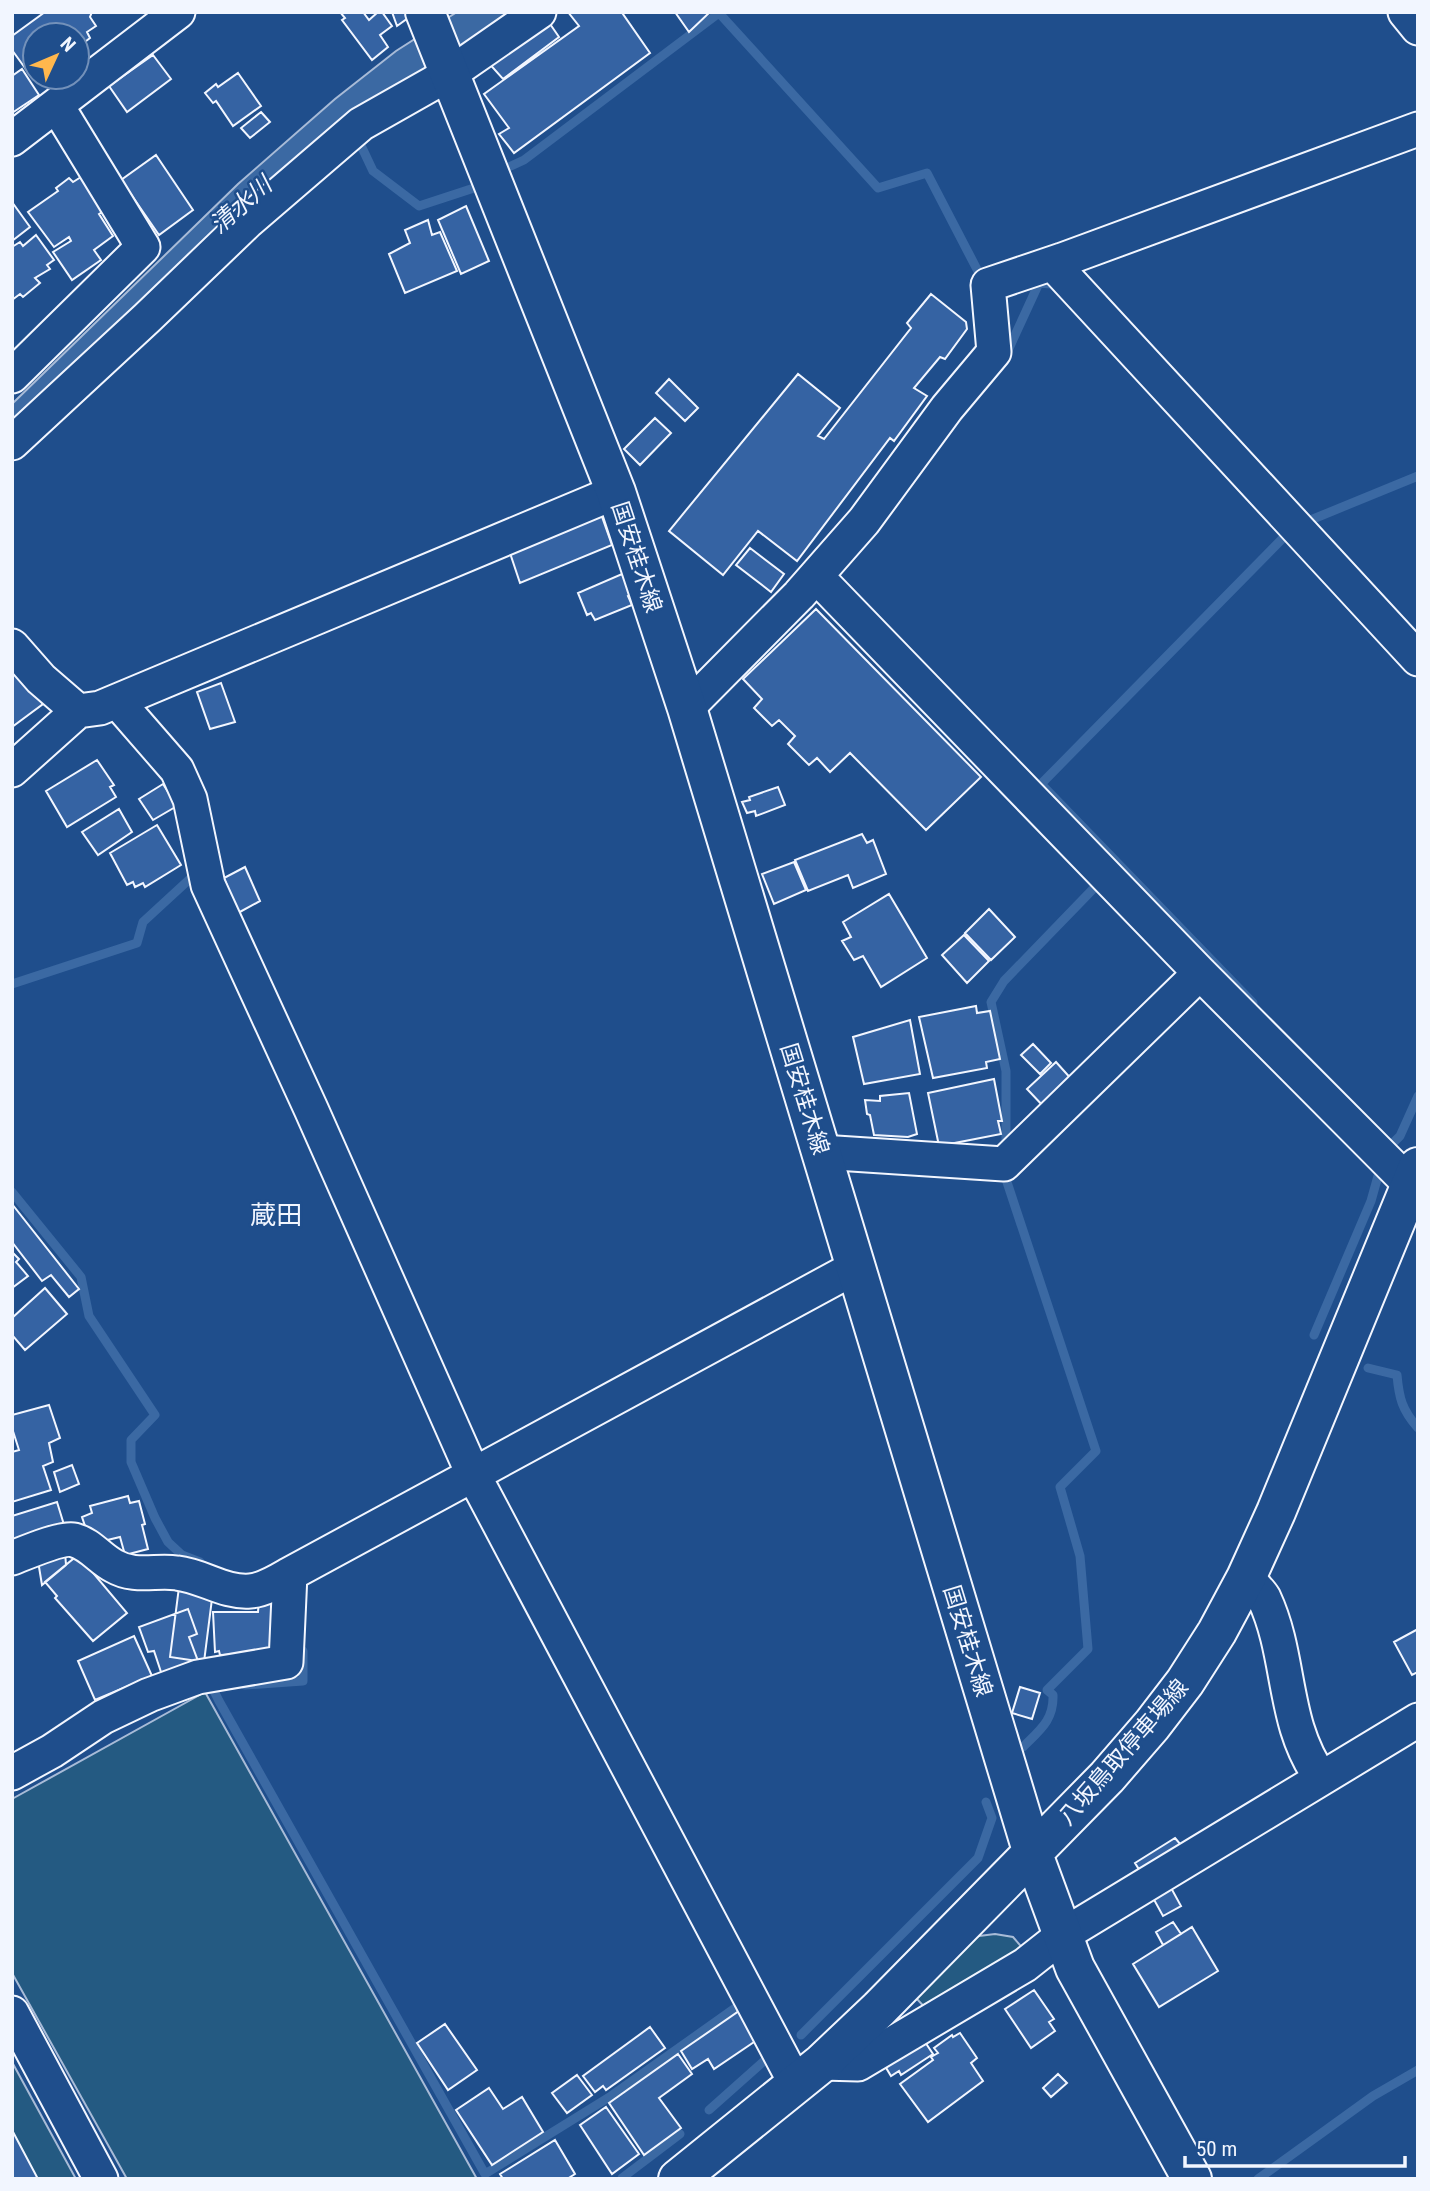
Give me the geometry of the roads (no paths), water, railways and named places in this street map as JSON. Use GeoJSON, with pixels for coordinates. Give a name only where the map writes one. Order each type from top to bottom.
{"type":"FeatureCollection","features":[{"type":"Feature","properties":{"kind":"main road","name":"国安桂木線"},"geometry":{"type":"LineString","coordinates":[[428,19],[616,492],[687,708],[1033,1854],[1075,1968],[1192,2179]]}},
{"type":"Feature","properties":{"kind":"main road","name":"八坂鳥取停車場線"},"geometry":{"type":"LineString","coordinates":[[678,2179],[809,2073],[928,1961],[1107,1777],[1152,1725],[1198,1662],[1246,1578],[1276,1512],[1414,1175]]}},
{"type":"Feature","properties":{"kind":"street"},"geometry":{"type":"LineString","coordinates":[[12,443],[247,222],[361,124],[539,12]]}},
{"type":"Feature","properties":{"kind":"street"},"geometry":{"type":"LineString","coordinates":[[1405,12],[1418,28]]}},
{"type":"Feature","properties":{"kind":"street"},"geometry":{"type":"LineString","coordinates":[[12,139],[57,106],[166,16]]}},
{"type":"Feature","properties":{"kind":"street"},"geometry":{"type":"LineString","coordinates":[[12,376],[143,247],[57,106]]}},
{"type":"Feature","properties":{"kind":"street"},"geometry":{"type":"LineString","coordinates":[[687,708],[799,595],[864,521],[947,408],[994,352],[988,285],[1053,264],[1418,129]]}},
{"type":"Feature","properties":{"kind":"street"},"geometry":{"type":"LineString","coordinates":[[1053,264],[1418,659]]}},
{"type":"Feature","properties":{"kind":"street"},"geometry":{"type":"LineString","coordinates":[[12,770],[78,711],[100,708],[616,492]]}},
{"type":"Feature","properties":{"kind":"street"},"geometry":{"type":"LineString","coordinates":[[816,576],[1200,973],[1414,1175]]}},
{"type":"Feature","properties":{"kind":"street"},"geometry":{"type":"LineString","coordinates":[[12,646],[41,679],[78,711]]}},
{"type":"Feature","properties":{"kind":"street"},"geometry":{"type":"LineString","coordinates":[[117,701],[177,770],[190,799],[208,885],[311,1109],[472,1474],[809,2073],[858,2064],[1025,1965],[1063,1935],[1418,1720]]}},
{"type":"Feature","properties":{"kind":"street"},"geometry":{"type":"LineString","coordinates":[[821,1152],[1004,1164],[1200,973]]}},
{"type":"Feature","properties":{"kind":"street"},"geometry":{"type":"LineString","coordinates":[[12,1558],[72,1539],[93,1549],[113,1566],[131,1573],[178,1573],[229,1590],[252,1591],[290,1574],[856,1267]]}},
{"type":"Feature","properties":{"kind":"street"},"geometry":{"type":"LineString","coordinates":[[12,1773],[52,1751],[103,1717],[149,1695],[198,1676],[286,1661],[290,1574]]}},
{"type":"Feature","properties":{"kind":"street"},"geometry":{"type":"LineString","coordinates":[[1246,1578],[1263,1596],[1285,1670],[1291,1712],[1301,1744],[1321,1778]]}},
{"type":"Feature","properties":{"kind":"street"},"geometry":{"type":"LineString","coordinates":[[12,2013],[101,2179]]}},
{"type":"Feature","properties":{"kind":"water","name":"清水川"},"geometry":{"type":"Polygon","coordinates":[[[457,12],[517,12],[12,435],[12,404],[238,184],[335,99],[396,51],[457,12]]]}},
{"type":"Feature","properties":{"kind":"waterway"},"geometry":{"type":"LineString","coordinates":[[511,166],[524,160],[719,13],[878,188],[927,173],[982,279]]}},
{"type":"Feature","properties":{"kind":"waterway"},"geometry":{"type":"LineString","coordinates":[[357,137],[373,171],[419,206],[474,188]]}},
{"type":"Feature","properties":{"kind":"waterway"},"geometry":{"type":"LineString","coordinates":[[1005,357],[1039,283],[1051,284]]}},
{"type":"Feature","properties":{"kind":"waterway"},"geometry":{"type":"LineString","coordinates":[[1313,519],[1418,476]]}},
{"type":"Feature","properties":{"kind":"waterway"},"geometry":{"type":"LineString","coordinates":[[1043,782],[1285,536]]}},
{"type":"Feature","properties":{"kind":"waterway"},"geometry":{"type":"LineString","coordinates":[[1042,785],[1253,1003]]}},
{"type":"Feature","properties":{"kind":"waterway"},"geometry":{"type":"LineString","coordinates":[[12,984],[137,943],[143,922],[193,876]]}},
{"type":"Feature","properties":{"kind":"waterway"},"geometry":{"type":"LineString","coordinates":[[1006,1148],[1006,1071],[991,1002],[1004,981],[1095,887]]}},
{"type":"Feature","properties":{"kind":"waterway"},"geometry":{"type":"LineString","coordinates":[[1393,1143],[1400,1136],[1418,1096]]}},
{"type":"Feature","properties":{"kind":"waterway"},"geometry":{"type":"LineString","coordinates":[[1004,1173],[1096,1451],[1060,1487],[1080,1556],[1088,1649],[1047,1690],[1053,1695],[1051,1711],[1040,1730],[1023,1747]]}},
{"type":"Feature","properties":{"kind":"waterway"},"geometry":{"type":"LineString","coordinates":[[1314,1335],[1371,1201],[1378,1176]]}},
{"type":"Feature","properties":{"kind":"waterway"},"geometry":{"type":"LineString","coordinates":[[12,1192],[81,1277],[89,1316],[155,1415],[131,1440],[131,1462],[168,1542],[182,1555],[200,1562]]}},
{"type":"Feature","properties":{"kind":"waterway"},"geometry":{"type":"LineString","coordinates":[[1368,1368],[1397,1375],[1402,1403],[1418,1428]]}},
{"type":"Feature","properties":{"kind":"waterway"},"geometry":{"type":"LineString","coordinates":[[245,1685],[303,1681],[303,1651]]}},
{"type":"Feature","properties":{"kind":"waterway"},"geometry":{"type":"LineString","coordinates":[[220,1687],[212,1687],[485,2174],[611,2096],[738,2006]]}},
{"type":"Feature","properties":{"kind":"waterway"},"geometry":{"type":"LineString","coordinates":[[801,2035],[978,1858],[992,1818],[986,1802]]}},
{"type":"Feature","properties":{"kind":"waterway"},"geometry":{"type":"LineString","coordinates":[[709,2110],[764,2061]]}},
{"type":"Feature","properties":{"kind":"waterway"},"geometry":{"type":"LineString","coordinates":[[1258,2179],[1373,2096],[1418,2070]]}},
{"type":"Feature","properties":{"kind":"waterway"},"geometry":{"type":"LineString","coordinates":[[622,2178],[680,2134]]}},
{"type":"Feature","properties":{"kind":"district","name":"蔵田"},"geometry":{"type":"Point","coordinates":[276,1215]}}]}
